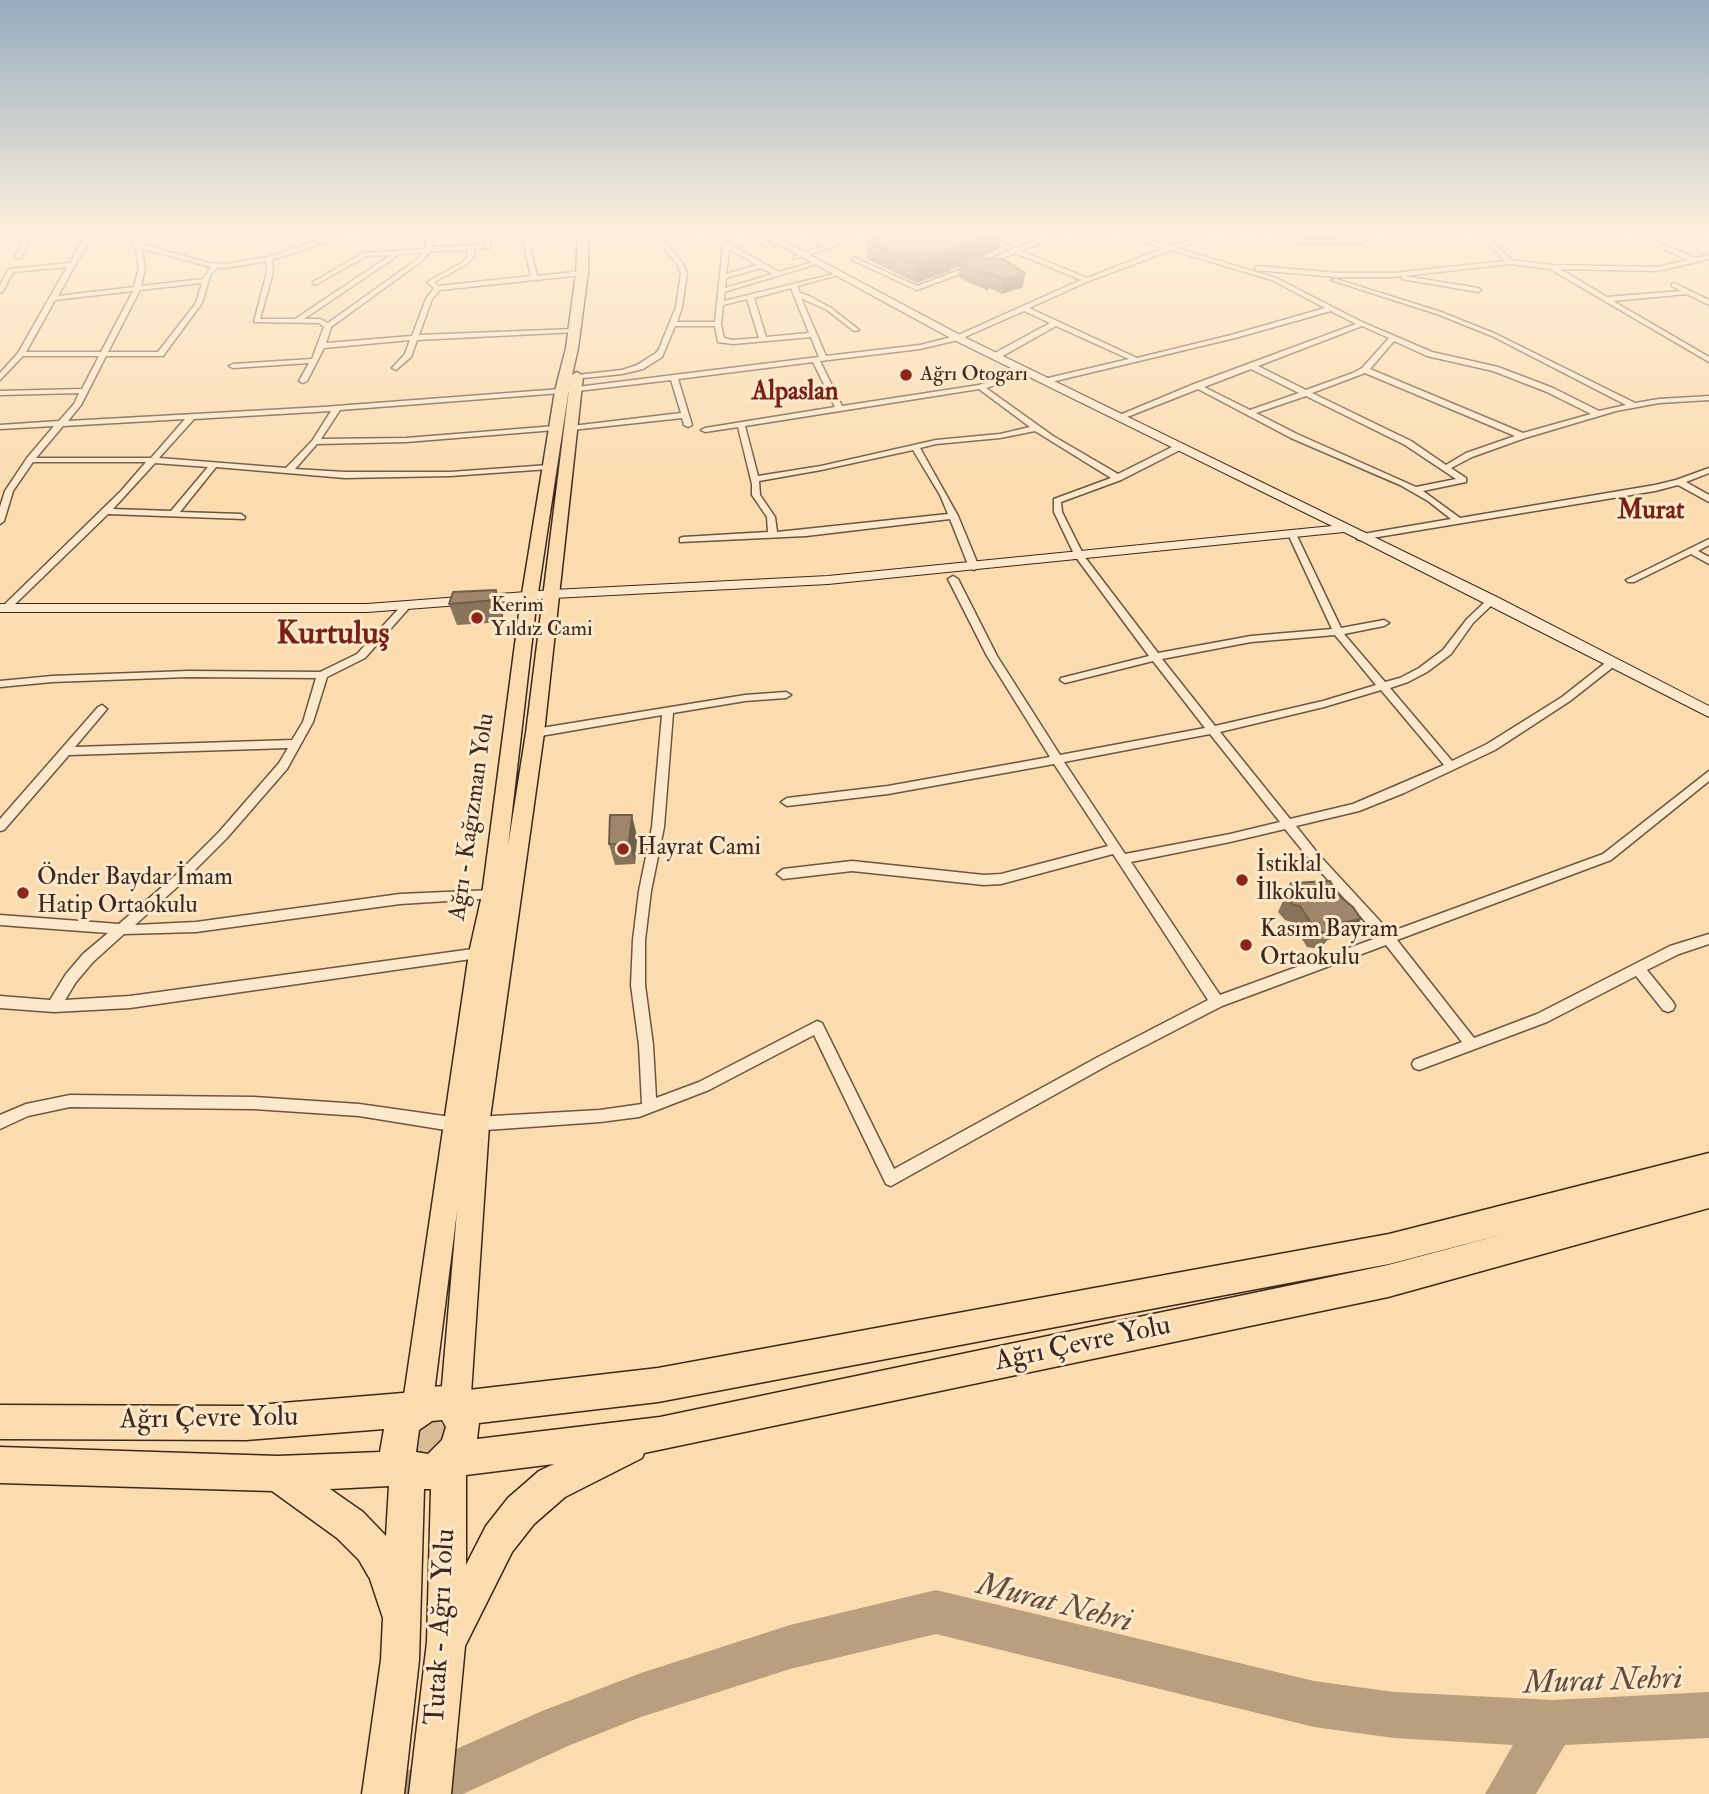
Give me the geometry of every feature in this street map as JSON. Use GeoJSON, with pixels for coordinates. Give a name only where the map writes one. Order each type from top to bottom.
{"type":"FeatureCollection","features":[{"type":"Feature","properties":{"kind":"highway","name":"Ağrı Çevre Yolu"},"geometry":{"type":"LineString","coordinates":[[0,1422],[246,1423],[417,1409],[438,1402],[455,1409],[659,1385],[1389,1249],[1709,1167]]}},
{"type":"Feature","properties":{"kind":"highway","name":"Ağrı Çevre Yolu"},"geometry":{"type":"LineString","coordinates":[[0,1465],[278,1474],[407,1468],[428,1472],[449,1460],[660,1434],[1388,1281],[1709,1194]]}},
{"type":"Feature","properties":{"kind":"highway"},"geometry":{"type":"LineString","coordinates":[[407,1468],[397,1451],[397,1440],[401,1428],[417,1409]]}},
{"type":"Feature","properties":{"kind":"highway"},"geometry":{"type":"LineString","coordinates":[[449,1460],[462,1439],[461,1416],[455,1409]]}},
{"type":"Feature","properties":{"kind":"highway"},"geometry":{"type":"LineString","coordinates":[[446,1642],[499,1539],[521,1511],[552,1483],[597,1460],[660,1434]]}},
{"type":"Feature","properties":{"kind":"highway","name":"Tutak - Ağrı Yolu"},"geometry":{"type":"LineString","coordinates":[[430,1794],[446,1642],[449,1460]]}},
{"type":"Feature","properties":{"kind":"highway","name":"Tutak - Ağrı Yolu"},"geometry":{"type":"LineString","coordinates":[[383,1794],[400,1660],[407,1468]]}},
{"type":"Feature","properties":{"kind":"highway"},"geometry":{"type":"LineString","coordinates":[[278,1474],[350,1525],[372,1547],[387,1573],[398,1615],[400,1660]]}},
{"type":"Feature","properties":{"kind":"main road","name":"Ağrı - Kağızman Yolu"},"geometry":{"type":"LineString","coordinates":[[571,386],[576,317]]}},
{"type":"Feature","properties":{"kind":"main road","name":"Ağrı - Kağızman Yolu"},"geometry":{"type":"LineString","coordinates":[[417,1409],[535,733],[553,600],[564,428],[584,317]]}},
{"type":"Feature","properties":{"kind":"main road","name":"Ağrı - Kağızman Yolu"},"geometry":{"type":"LineString","coordinates":[[455,1409],[467,1125],[480,953],[492,895],[529,601],[549,467],[564,428]]}},
{"type":"Feature","properties":{"kind":"street"},"geometry":{"type":"LineString","coordinates":[[0,377],[21,354],[43,317]]}},
{"type":"Feature","properties":{"kind":"street"},"geometry":{"type":"LineString","coordinates":[[0,521],[9,491],[30,460],[77,405],[123,317]]}},
{"type":"Feature","properties":{"kind":"street"},"geometry":{"type":"LineString","coordinates":[[21,354],[160,354],[189,317]]}},
{"type":"Feature","properties":{"kind":"street"},"geometry":{"type":"LineString","coordinates":[[257,317],[256,321],[320,321],[328,326]]}},
{"type":"Feature","properties":{"kind":"street"},"geometry":{"type":"LineString","coordinates":[[297,320],[302,317]]}},
{"type":"Feature","properties":{"kind":"street"},"geometry":{"type":"LineString","coordinates":[[303,381],[322,346],[328,326],[341,317]]}},
{"type":"Feature","properties":{"kind":"street"},"geometry":{"type":"LineString","coordinates":[[396,368],[408,355],[422,317]]}},
{"type":"Feature","properties":{"kind":"street"},"geometry":{"type":"LineString","coordinates":[[571,386],[651,361],[663,349],[675,317]]}},
{"type":"Feature","properties":{"kind":"street"},"geometry":{"type":"LineString","coordinates":[[719,317],[721,340],[763,340],[814,335]]}},
{"type":"Feature","properties":{"kind":"street"},"geometry":{"type":"LineString","coordinates":[[756,317],[763,340]]}},
{"type":"Feature","properties":{"kind":"street"},"geometry":{"type":"LineString","coordinates":[[806,317],[840,409]]}},
{"type":"Feature","properties":{"kind":"street"},"geometry":{"type":"LineString","coordinates":[[839,317],[856,330]]}},
{"type":"Feature","properties":{"kind":"street"},"geometry":{"type":"LineString","coordinates":[[911,317],[952,339],[996,356],[1342,529],[1492,600],[1709,712]]}},
{"type":"Feature","properties":{"kind":"street"},"geometry":{"type":"LineString","coordinates":[[0,427],[337,408],[674,377],[920,347],[952,339],[1003,317]]}},
{"type":"Feature","properties":{"kind":"street"},"geometry":{"type":"LineString","coordinates":[[1045,317],[1136,360]]}},
{"type":"Feature","properties":{"kind":"street"},"geometry":{"type":"LineString","coordinates":[[1048,382],[1233,337],[1302,317]]}},
{"type":"Feature","properties":{"kind":"street"},"geometry":{"type":"LineString","coordinates":[[1348,317],[1430,354],[1512,375],[1598,414]]}},
{"type":"Feature","properties":{"kind":"street"},"geometry":{"type":"LineString","coordinates":[[1447,317],[1529,351],[1633,405]]}},
{"type":"Feature","properties":{"kind":"street"},"geometry":{"type":"LineString","coordinates":[[1637,317],[1709,360]]}},
{"type":"Feature","properties":{"kind":"street"},"geometry":{"type":"LineString","coordinates":[[996,356],[1058,322]]}},
{"type":"Feature","properties":{"kind":"street"},"geometry":{"type":"LineString","coordinates":[[672,324],[718,324]]}},
{"type":"Feature","properties":{"kind":"street"},"geometry":{"type":"LineString","coordinates":[[1119,417],[1362,324]]}},
{"type":"Feature","properties":{"kind":"street"},"geometry":{"type":"LineString","coordinates":[[322,346],[413,338],[574,331]]}},
{"type":"Feature","properties":{"kind":"street"},"geometry":{"type":"LineString","coordinates":[[1250,413],[1365,370],[1393,338]]}},
{"type":"Feature","properties":{"kind":"street"},"geometry":{"type":"LineString","coordinates":[[233,366],[314,361]]}},
{"type":"Feature","properties":{"kind":"street"},"geometry":{"type":"LineString","coordinates":[[1251,366],[1408,443],[1448,467],[1463,480],[1415,490]]}},
{"type":"Feature","properties":{"kind":"street"},"geometry":{"type":"LineString","coordinates":[[1365,370],[1522,436]]}},
{"type":"Feature","properties":{"kind":"street"},"geometry":{"type":"LineString","coordinates":[[705,430],[980,387],[1025,371]]}},
{"type":"Feature","properties":{"kind":"street"},"geometry":{"type":"LineString","coordinates":[[674,377],[688,425]]}},
{"type":"Feature","properties":{"kind":"street"},"geometry":{"type":"LineString","coordinates":[[1198,386],[1415,490],[1458,521]]}},
{"type":"Feature","properties":{"kind":"street"},"geometry":{"type":"LineString","coordinates":[[980,387],[1050,438],[1118,478]]}},
{"type":"Feature","properties":{"kind":"street"},"geometry":{"type":"LineString","coordinates":[[0,393],[84,391]]}},
{"type":"Feature","properties":{"kind":"street"},"geometry":{"type":"LineString","coordinates":[[1448,467],[1522,436],[1598,414],[1633,405],[1709,398]]}},
{"type":"Feature","properties":{"kind":"street"},"geometry":{"type":"LineString","coordinates":[[289,470],[315,442],[337,408]]}},
{"type":"Feature","properties":{"kind":"street"},"geometry":{"type":"LineString","coordinates":[[315,442],[406,440],[564,428],[684,415]]}},
{"type":"Feature","properties":{"kind":"street"},"geometry":{"type":"LineString","coordinates":[[3,608],[107,511],[191,417]]}},
{"type":"Feature","properties":{"kind":"street"},"geometry":{"type":"LineString","coordinates":[[741,425],[756,495],[771,517],[773,535]]}},
{"type":"Feature","properties":{"kind":"street"},"geometry":{"type":"LineString","coordinates":[[754,479],[821,468],[915,446],[1000,436],[1038,428]]}},
{"type":"Feature","properties":{"kind":"street"},"geometry":{"type":"LineString","coordinates":[[915,446],[954,516],[974,567]]}},
{"type":"Feature","properties":{"kind":"street"},"geometry":{"type":"LineString","coordinates":[[1179,447],[1118,478],[1057,500],[1058,512],[1083,561],[1212,731],[1287,825],[1388,938],[1471,1044]]}},
{"type":"Feature","properties":{"kind":"street"},"geometry":{"type":"LineString","coordinates":[[30,460],[153,460],[401,475],[549,467]]}},
{"type":"Feature","properties":{"kind":"street"},"geometry":{"type":"LineString","coordinates":[[173,515],[214,464]]}},
{"type":"Feature","properties":{"kind":"street"},"geometry":{"type":"LineString","coordinates":[[3,608],[152,610],[406,606],[844,590],[1294,539],[1360,537],[1679,482],[1709,470]]}},
{"type":"Feature","properties":{"kind":"street"},"geometry":{"type":"LineString","coordinates":[[1679,482],[1709,499]]}},
{"type":"Feature","properties":{"kind":"street"},"geometry":{"type":"LineString","coordinates":[[107,511],[241,517]]}},
{"type":"Feature","properties":{"kind":"street"},"geometry":{"type":"LineString","coordinates":[[683,540],[773,535],[954,516]]}},
{"type":"Feature","properties":{"kind":"street"},"geometry":{"type":"LineString","coordinates":[[1294,539],[1342,529]]}},
{"type":"Feature","properties":{"kind":"street"},"geometry":{"type":"LineString","coordinates":[[1294,539],[1338,632],[1450,765]]}},
{"type":"Feature","properties":{"kind":"street"},"geometry":{"type":"LineString","coordinates":[[1631,580],[1709,542]]}},
{"type":"Feature","properties":{"kind":"street"},"geometry":{"type":"LineString","coordinates":[[1693,552],[1709,561]]}},
{"type":"Feature","properties":{"kind":"street"},"geometry":{"type":"LineString","coordinates":[[553,600],[1083,561]]}},
{"type":"Feature","properties":{"kind":"street"},"geometry":{"type":"LineString","coordinates":[[953,579],[992,656],[1118,854],[1217,1002]]}},
{"type":"Feature","properties":{"kind":"street"},"geometry":{"type":"LineString","coordinates":[[787,802],[888,790],[1280,717],[1404,680],[1447,652],[1470,621],[1492,600]]}},
{"type":"Feature","properties":{"kind":"street"},"geometry":{"type":"LineString","coordinates":[[0,684],[52,679],[188,674],[322,675],[361,656],[406,606]]}},
{"type":"Feature","properties":{"kind":"street"},"geometry":{"type":"LineString","coordinates":[[1065,680],[1156,657],[1267,637],[1338,632],[1384,623]]}},
{"type":"Feature","properties":{"kind":"street"},"geometry":{"type":"LineString","coordinates":[[783,874],[852,866],[984,880],[1001,879],[1118,854],[1287,825],[1355,808],[1491,747],[1566,699],[1613,662]]}},
{"type":"Feature","properties":{"kind":"street"},"geometry":{"type":"LineString","coordinates":[[54,1006],[71,978],[119,929],[180,878],[223,835],[284,766],[308,722],[322,675]]}},
{"type":"Feature","properties":{"kind":"street"},"geometry":{"type":"LineString","coordinates":[[535,733],[744,698],[786,695]]}},
{"type":"Feature","properties":{"kind":"street"},"geometry":{"type":"LineString","coordinates":[[0,827],[102,709]]}},
{"type":"Feature","properties":{"kind":"street"},"geometry":{"type":"LineString","coordinates":[[649,1108],[646,1045],[638,985],[639,940],[645,891],[658,827],[668,712]]}},
{"type":"Feature","properties":{"kind":"street"},"geometry":{"type":"LineString","coordinates":[[66,751],[297,744]]}},
{"type":"Feature","properties":{"kind":"street"},"geometry":{"type":"LineString","coordinates":[[0,1122],[41,1106],[70,1101],[254,1103],[359,1110],[467,1125],[600,1116],[649,1108],[704,1086],[817,1027],[891,1179],[1102,1061],[1217,1002],[1607,857],[1709,775]]}},
{"type":"Feature","properties":{"kind":"street"},"geometry":{"type":"LineString","coordinates":[[0,920],[119,929],[196,927],[400,899],[492,895]]}},
{"type":"Feature","properties":{"kind":"street"},"geometry":{"type":"LineString","coordinates":[[1419,1064],[1542,1018],[1675,950],[1709,939]]}},
{"type":"Feature","properties":{"kind":"street"},"geometry":{"type":"LineString","coordinates":[[0,1002],[54,1006],[130,1002],[480,953]]}},
{"type":"Feature","properties":{"kind":"street"},"geometry":{"type":"LineString","coordinates":[[1638,969],[1668,1006]]}},
{"type":"Feature","properties":{"kind":"shaded area"},"geometry":{"type":"Polygon","coordinates":[[[437,1420],[444,1426],[445,1437],[433,1452],[418,1452],[414,1448],[415,1433],[427,1421],[437,1420]]]}},
{"type":"Feature","properties":{"kind":"building"},"geometry":{"type":"Polygon","coordinates":[[[496,590],[497,600],[449,604],[453,592],[496,590]]]}},
{"type":"Feature","properties":{"kind":"building"},"geometry":{"type":"Polygon","coordinates":[[[610,815],[632,815],[629,843],[609,844],[610,815]]]}},
{"type":"Feature","properties":{"kind":"building"},"geometry":{"type":"Polygon","coordinates":[[[1330,881],[1337,894],[1353,907],[1361,919],[1336,924],[1329,934],[1316,931],[1300,906],[1293,905],[1286,896],[1291,883],[1330,881]]]}},
{"type":"Feature","properties":{"kind":"waterway","name":"Murat Nehri"},"geometry":{"type":"LineString","coordinates":[[410,1794],[558,1727],[641,1695],[790,1647],[936,1612],[1314,1704],[1394,1715],[1553,1723]]}},
{"type":"Feature","properties":{"kind":"waterway","name":"Murat Nehri"},"geometry":{"type":"LineString","coordinates":[[1553,1723],[1709,1715]]}},
{"type":"Feature","properties":{"kind":"waterway"},"geometry":{"type":"LineString","coordinates":[[1509,1794],[1553,1723]]}},
{"type":"Feature","properties":{"kind":"place","name":"Ağrı Otogarı"},"geometry":{"type":"Point","coordinates":[906,375]}},
{"type":"Feature","properties":{"kind":"place","name":"Kerim Yıldız Cami"},"geometry":{"type":"Point","coordinates":[477,618]}},
{"type":"Feature","properties":{"kind":"place","name":"Hayrat Cami"},"geometry":{"type":"Point","coordinates":[623,849]}},
{"type":"Feature","properties":{"kind":"place","name":"İstiklal İlkokulu"},"geometry":{"type":"Point","coordinates":[1242,880]}},
{"type":"Feature","properties":{"kind":"place","name":"Önder Baydar İmam Hatip Ortaokulu"},"geometry":{"type":"Point","coordinates":[23,893]}},
{"type":"Feature","properties":{"kind":"place","name":"Kasım Bayram Ortaokulu"},"geometry":{"type":"Point","coordinates":[1246,945]}},
{"type":"Feature","properties":{"kind":"district","name":"Alpaslan"},"geometry":{"type":"Point","coordinates":[795,393]}},
{"type":"Feature","properties":{"kind":"district","name":"Murat"},"geometry":{"type":"Point","coordinates":[1651,512]}},
{"type":"Feature","properties":{"kind":"district","name":"Kurtuluş"},"geometry":{"type":"Point","coordinates":[333,636]}}]}
